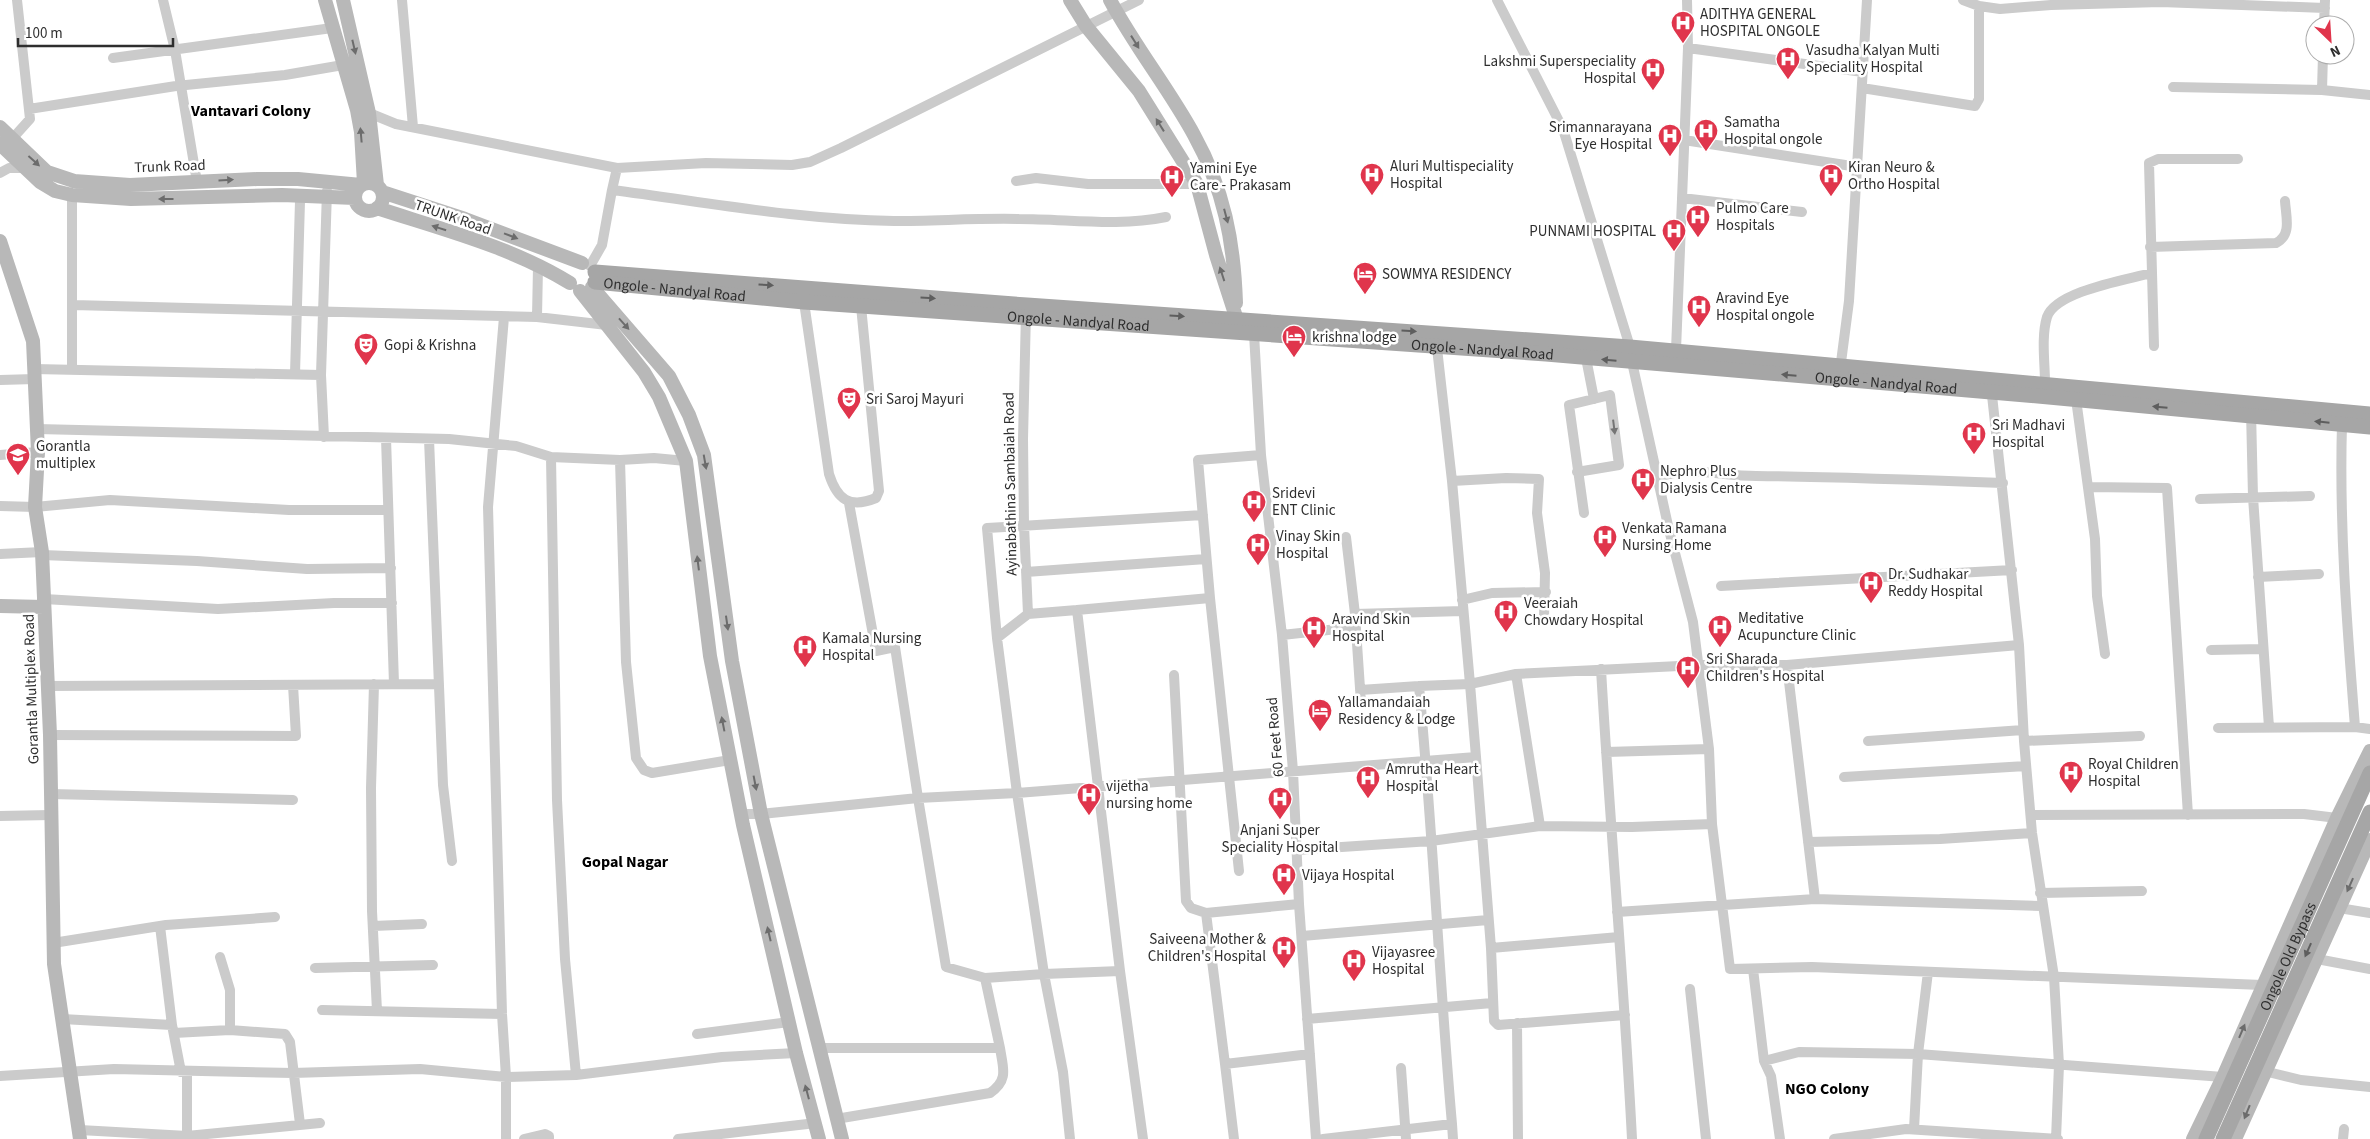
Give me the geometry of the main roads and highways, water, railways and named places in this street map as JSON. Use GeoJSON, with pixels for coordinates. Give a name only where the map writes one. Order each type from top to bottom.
{"type":"FeatureCollection","features":[{"type":"Feature","properties":{"kind":"main road"},"geometry":{"type":"LineString","coordinates":[[325,0],[343,65],[363,114]]}},
{"type":"Feature","properties":{"kind":"main road"},"geometry":{"type":"LineString","coordinates":[[343,0],[363,114],[371,186],[381,204],[370,211],[362,210],[354,198],[356,191],[371,186]]}},
{"type":"Feature","properties":{"kind":"main road"},"geometry":{"type":"LineString","coordinates":[[1070,0],[1086,26],[1139,91],[1197,184],[1237,326]]}},
{"type":"Feature","properties":{"kind":"main road"},"geometry":{"type":"LineString","coordinates":[[1113,6],[1195,136],[1214,182],[1227,216],[1233,253],[1237,326]]}},
{"type":"Feature","properties":{"kind":"main road","name":"Trunk Road"},"geometry":{"type":"LineString","coordinates":[[0,127],[6,142],[25,168],[40,182],[55,191],[72,195],[131,199],[282,195],[354,198]]}},
{"type":"Feature","properties":{"kind":"main road","name":"Trunk Road"},"geometry":{"type":"LineString","coordinates":[[6,142],[48,172],[74,182],[130,184],[257,179],[371,186],[465,219],[586,278]]}},
{"type":"Feature","properties":{"kind":"main road","name":"TRUNK Road"},"geometry":{"type":"LineString","coordinates":[[377,208],[458,234],[538,266],[586,278]]}},
{"type":"Feature","properties":{"kind":"main road","name":"Gorantla Multiplex Road"},"geometry":{"type":"LineString","coordinates":[[0,241],[33,341],[38,452],[35,506],[42,554],[50,736],[54,964],[80,1134]]}},
{"type":"Feature","properties":{"kind":"main road"},"geometry":{"type":"LineString","coordinates":[[586,278],[607,325],[644,372],[659,397],[686,461],[710,656],[730,760],[796,1053],[819,1139]]}},
{"type":"Feature","properties":{"kind":"main road"},"geometry":{"type":"LineString","coordinates":[[586,278],[669,376],[689,415],[704,455],[732,661],[761,814],[842,1139]]}},
{"type":"Feature","properties":{"kind":"main road","name":"Ongole - Nandyal Road"},"geometry":{"type":"LineString","coordinates":[[586,278],[804,302],[1026,312]]}},
{"type":"Feature","properties":{"kind":"main road","name":"Ongole - Nandyal Road"},"geometry":{"type":"LineString","coordinates":[[586,278],[1026,312],[1237,326],[1437,348],[1547,347],[1586,358],[1676,350],[1840,372]]}},
{"type":"Feature","properties":{"kind":"main road","name":"Ongole - Nandyal Road"},"geometry":{"type":"LineString","coordinates":[[1254,328],[1547,347],[1991,385],[2076,399],[2370,414]]}},
{"type":"Feature","properties":{"kind":"main road","name":"Ongole - Nandyal Road"},"geometry":{"type":"LineString","coordinates":[[1991,385],[2045,383],[2251,409],[2370,427]]}},
{"type":"Feature","properties":{"kind":"main road"},"geometry":{"type":"LineString","coordinates":[[0,606],[44,603]]}},
{"type":"Feature","properties":{"kind":"main road"},"geometry":{"type":"LineString","coordinates":[[2193,1139],[2223,1077],[2262,985],[2370,751]]}},
{"type":"Feature","properties":{"kind":"main road","name":"Ongole Old Bypass"},"geometry":{"type":"LineString","coordinates":[[2206,1139],[2370,773]]}},
{"type":"Feature","properties":{"kind":"main road","name":"Ongole Old Bypass"},"geometry":{"type":"LineString","coordinates":[[2223,1139],[2334,907],[2370,812]]}},
{"type":"Feature","properties":{"kind":"main road"},"geometry":{"type":"LineString","coordinates":[[2235,1139],[2317,959],[2334,907],[2370,840]]}},
{"type":"Feature","properties":{"kind":"place","name":"ADITHYA GENERAL HOSPITAL ONGOLE"},"geometry":{"type":"Point","coordinates":[1683,44]}},
{"type":"Feature","properties":{"kind":"place","name":"Vasudha Kalyan Multi Speciality Hospital"},"geometry":{"type":"Point","coordinates":[1788,80]}},
{"type":"Feature","properties":{"kind":"place","name":"Lakshmi Superspeciality Hospital"},"geometry":{"type":"Point","coordinates":[1653,91]}},
{"type":"Feature","properties":{"kind":"place","name":"Samatha Hospital ongole"},"geometry":{"type":"Point","coordinates":[1706,152]}},
{"type":"Feature","properties":{"kind":"place","name":"Srimannarayana Eye Hospital"},"geometry":{"type":"Point","coordinates":[1670,157]}},
{"type":"Feature","properties":{"kind":"place","name":"Aluri Multispeciality Hospital"},"geometry":{"type":"Point","coordinates":[1372,196]}},
{"type":"Feature","properties":{"kind":"place","name":"Kiran Neuro & Ortho Hospital"},"geometry":{"type":"Point","coordinates":[1831,197]}},
{"type":"Feature","properties":{"kind":"place","name":"Yamini Eye Care - Prakasam"},"geometry":{"type":"Point","coordinates":[1172,198]}},
{"type":"Feature","properties":{"kind":"place","name":"Pulmo Care Hospitals"},"geometry":{"type":"Point","coordinates":[1698,238]}},
{"type":"Feature","properties":{"kind":"place","name":"PUNNAMI HOSPITAL"},"geometry":{"type":"Point","coordinates":[1674,252]}},
{"type":"Feature","properties":{"kind":"place","name":"SOWMYA RESIDENCY"},"geometry":{"type":"Point","coordinates":[1365,295]}},
{"type":"Feature","properties":{"kind":"place","name":"Aravind Eye Hospital ongole"},"geometry":{"type":"Point","coordinates":[1699,328]}},
{"type":"Feature","properties":{"kind":"place","name":"krishna lodge"},"geometry":{"type":"Point","coordinates":[1294,358]}},
{"type":"Feature","properties":{"kind":"place","name":"Gopi & Krishna"},"geometry":{"type":"Point","coordinates":[366,366]}},
{"type":"Feature","properties":{"kind":"place","name":"Sri Saroj Mayuri"},"geometry":{"type":"Point","coordinates":[849,420]}},
{"type":"Feature","properties":{"kind":"place","name":"Sri Madhavi Hospital"},"geometry":{"type":"Point","coordinates":[1974,455]}},
{"type":"Feature","properties":{"kind":"place","name":"Gorantla multiplex"},"geometry":{"type":"Point","coordinates":[18,476]}},
{"type":"Feature","properties":{"kind":"place","name":"Nephro Plus Dialysis Centre"},"geometry":{"type":"Point","coordinates":[1643,501]}},
{"type":"Feature","properties":{"kind":"place","name":"Sridevi ENT Clinic"},"geometry":{"type":"Point","coordinates":[1254,523]}},
{"type":"Feature","properties":{"kind":"place","name":"Venkata Ramana Nursing Home"},"geometry":{"type":"Point","coordinates":[1605,558]}},
{"type":"Feature","properties":{"kind":"place","name":"Vinay Skin Hospital"},"geometry":{"type":"Point","coordinates":[1258,566]}},
{"type":"Feature","properties":{"kind":"place","name":"Dr. Sudhakar Reddy Hospital"},"geometry":{"type":"Point","coordinates":[1871,604]}},
{"type":"Feature","properties":{"kind":"place","name":"Veeraiah Chowdary Hospital"},"geometry":{"type":"Point","coordinates":[1506,633]}},
{"type":"Feature","properties":{"kind":"place","name":"Meditative Acupuncture Clinic"},"geometry":{"type":"Point","coordinates":[1720,648]}},
{"type":"Feature","properties":{"kind":"place","name":"Aravind Skin Hospital"},"geometry":{"type":"Point","coordinates":[1314,649]}},
{"type":"Feature","properties":{"kind":"place","name":"Kamala Nursing Hospital"},"geometry":{"type":"Point","coordinates":[805,668]}},
{"type":"Feature","properties":{"kind":"place","name":"Sri Sharada Children's Hospital"},"geometry":{"type":"Point","coordinates":[1688,689]}},
{"type":"Feature","properties":{"kind":"place","name":"Yallamandaiah Residency & Lodge"},"geometry":{"type":"Point","coordinates":[1320,732]}},
{"type":"Feature","properties":{"kind":"place","name":"Royal Children Hospital"},"geometry":{"type":"Point","coordinates":[2071,794]}},
{"type":"Feature","properties":{"kind":"place","name":"Amrutha Heart Hospital"},"geometry":{"type":"Point","coordinates":[1368,799]}},
{"type":"Feature","properties":{"kind":"place","name":"vijetha nursing home"},"geometry":{"type":"Point","coordinates":[1089,816]}},
{"type":"Feature","properties":{"kind":"place","name":"Anjani Super Speciality Hospital"},"geometry":{"type":"Point","coordinates":[1280,820]}},
{"type":"Feature","properties":{"kind":"place","name":"Vijaya Hospital"},"geometry":{"type":"Point","coordinates":[1284,896]}},
{"type":"Feature","properties":{"kind":"place","name":"Saiveena Mother & Children's Hospital"},"geometry":{"type":"Point","coordinates":[1284,969]}},
{"type":"Feature","properties":{"kind":"place","name":"Vijayasree Hospital"},"geometry":{"type":"Point","coordinates":[1354,982]}},
{"type":"Feature","properties":{"kind":"district","name":"Vantavari Colony"},"geometry":{"type":"Point","coordinates":[251,110]}},
{"type":"Feature","properties":{"kind":"district","name":"Gopal Nagar"},"geometry":{"type":"Point","coordinates":[625,861]}},
{"type":"Feature","properties":{"kind":"district","name":"NGO Colony"},"geometry":{"type":"Point","coordinates":[1827,1088]}}]}
